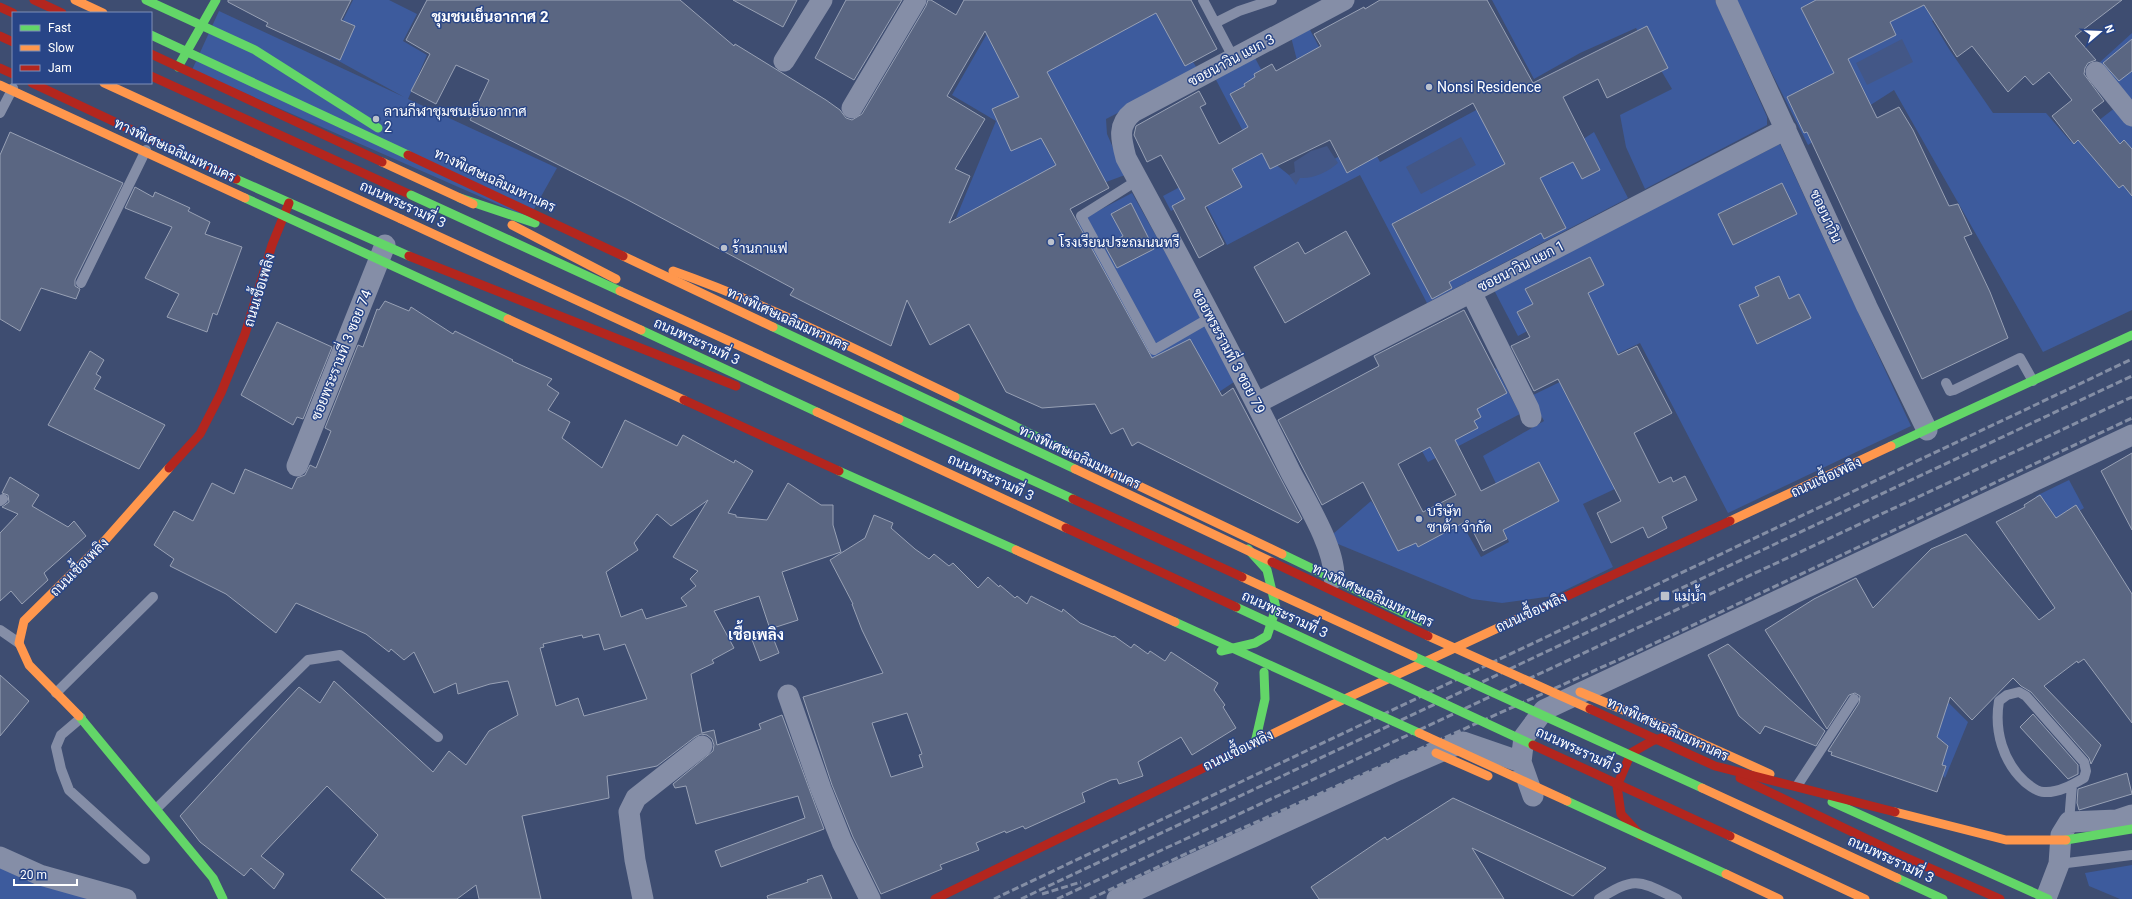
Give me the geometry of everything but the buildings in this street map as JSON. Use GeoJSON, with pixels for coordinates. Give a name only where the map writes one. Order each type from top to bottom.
{"type":"FeatureCollection","features":[{"type":"Feature","properties":{"kind":"main road"},"geometry":{"type":"LineString","coordinates":[[34,0],[60,12]]}},
{"type":"Feature","properties":{"kind":"main road"},"geometry":{"type":"LineString","coordinates":[[75,0],[101,12]]}},
{"type":"Feature","properties":{"kind":"main road"},"geometry":{"type":"LineString","coordinates":[[146,0],[255,50],[455,177]]}},
{"type":"Feature","properties":{"kind":"main road"},"geometry":{"type":"LineString","coordinates":[[178,67],[216,0]]}},
{"type":"Feature","properties":{"kind":"main road"},"geometry":{"type":"LineString","coordinates":[[0,8],[12,13]]}},
{"type":"Feature","properties":{"kind":"main road","name":"ทางพิเศษเฉลิมมหานคร"},"geometry":{"type":"LineString","coordinates":[[152,35],[1424,634],[1715,766],[1898,854],[2000,899]]}},
{"type":"Feature","properties":{"kind":"main road"},"geometry":{"type":"LineString","coordinates":[[0,36],[12,42]]}},
{"type":"Feature","properties":{"kind":"main road","name":"ถนนพระรามที่ 3"},"geometry":{"type":"LineString","coordinates":[[152,54],[460,198],[785,365],[1123,527],[1932,899]]}},
{"type":"Feature","properties":{"kind":"main road"},"geometry":{"type":"LineString","coordinates":[[0,68],[12,74]]}},
{"type":"Feature","properties":{"kind":"main road","name":"ถนนพระรามที่ 3"},"geometry":{"type":"LineString","coordinates":[[152,76],[1943,899]]}},
{"type":"Feature","properties":{"kind":"main road","name":"ถนนพระรามที่ 3"},"geometry":{"type":"LineString","coordinates":[[34,84],[289,203],[424,262],[599,330],[747,391]]}},
{"type":"Feature","properties":{"kind":"main road","name":"ถนนพระรามที่ 3"},"geometry":{"type":"LineString","coordinates":[[106,84],[415,225],[1866,899]]}},
{"type":"Feature","properties":{"kind":"main road","name":"ทางพิเศษเฉลิมมหานคร"},"geometry":{"type":"LineString","coordinates":[[0,85],[707,411],[1339,696],[1779,899]]}},
{"type":"Feature","properties":{"kind":"main road","name":"ถนนพระรามที่ 3"},"geometry":{"type":"LineString","coordinates":[[460,198],[710,284],[762,306],[1228,527],[1430,626]]}},
{"type":"Feature","properties":{"kind":"main road","name":"ถนนเชื้อเพลิง"},"geometry":{"type":"LineString","coordinates":[[19,643],[24,621],[101,546],[200,434],[221,393],[245,334],[272,245],[289,203]]}},
{"type":"Feature","properties":{"kind":"main road","name":"ถนนพระรามที่ 3"},"geometry":{"type":"LineString","coordinates":[[424,262],[493,300]]}},
{"type":"Feature","properties":{"kind":"main road"},"geometry":{"type":"LineString","coordinates":[[513,311],[668,395],[769,446],[1334,704]]}},
{"type":"Feature","properties":{"kind":"main road","name":"ถนนเชื้อเพลิง"},"geometry":{"type":"LineString","coordinates":[[935,899],[1079,827],[1465,642],[2132,335]]}},
{"type":"Feature","properties":{"kind":"main road","name":"ถนนพระรามที่ 3"},"geometry":{"type":"LineString","coordinates":[[761,397],[1854,899]]}},
{"type":"Feature","properties":{"kind":"main road"},"geometry":{"type":"LineString","coordinates":[[1220,651],[1255,643],[1267,636],[1276,608],[1267,570],[1228,527]]}},
{"type":"Feature","properties":{"kind":"main road"},"geometry":{"type":"LineString","coordinates":[[1451,636],[1465,642]]}},
{"type":"Feature","properties":{"kind":"main road"},"geometry":{"type":"LineString","coordinates":[[19,643],[29,665],[81,718],[157,808],[213,878],[224,899]]}},
{"type":"Feature","properties":{"kind":"main road"},"geometry":{"type":"LineString","coordinates":[[1255,743],[1265,699],[1264,672]]}},
{"type":"Feature","properties":{"kind":"main road","name":"ถนนพระรามที่ 3"},"geometry":{"type":"LineString","coordinates":[[1580,692],[1679,733],[2047,899]]}},
{"type":"Feature","properties":{"kind":"main road"},"geometry":{"type":"LineString","coordinates":[[1651,848],[1621,814],[1617,786],[1631,753],[1652,741],[1679,733]]}},
{"type":"Feature","properties":{"kind":"main road"},"geometry":{"type":"LineString","coordinates":[[1436,753],[1498,781]]}},
{"type":"Feature","properties":{"kind":"main road"},"geometry":{"type":"LineString","coordinates":[[1715,766],[2006,840],[2031,842],[2055,841],[2107,835],[2132,829]]}},
{"type":"Feature","properties":{"kind":"main road"},"geometry":{"type":"LineString","coordinates":[[1526,793],[1651,848],[1713,879]]}},
{"type":"Feature","properties":{"kind":"street"},"geometry":{"type":"LineString","coordinates":[[784,61],[822,0]]}},
{"type":"Feature","properties":{"kind":"street"},"geometry":{"type":"LineString","coordinates":[[852,108],[916,0]]}},
{"type":"Feature","properties":{"kind":"street","name":"ซอยนาวิน แยก 3"},"geometry":{"type":"LineString","coordinates":[[1122,125],[1133,112],[1344,0]]}},
{"type":"Feature","properties":{"kind":"street","name":"ซอยนาวิน"},"geometry":{"type":"LineString","coordinates":[[1726,0],[1867,307],[1928,430]]}},
{"type":"Feature","properties":{"kind":"street"},"geometry":{"type":"LineString","coordinates":[[2096,72],[2132,116]]}},
{"type":"Feature","properties":{"kind":"street","name":"ซอยพระรามที่ 3 ซอย 79"},"geometry":{"type":"LineString","coordinates":[[1122,125],[1120,132],[1126,158],[1256,403],[1330,553],[1335,565],[1334,578]]}},
{"type":"Feature","properties":{"kind":"street","name":"ซอยนาวิน แยก 1"},"geometry":{"type":"LineString","coordinates":[[1256,403],[1786,129]]}},
{"type":"Feature","properties":{"kind":"street","name":"ซอยพระรามที่ 3 ซอย 74"},"geometry":{"type":"LineString","coordinates":[[297,466],[385,245]]}},
{"type":"Feature","properties":{"kind":"street"},"geometry":{"type":"LineString","coordinates":[[1471,292],[1529,409],[1531,417]]}},
{"type":"Feature","properties":{"kind":"street"},"geometry":{"type":"LineString","coordinates":[[1526,793],[1521,762],[1524,737],[1544,710],[2132,435]]}},
{"type":"Feature","properties":{"kind":"street"},"geometry":{"type":"LineString","coordinates":[[788,695],[839,836],[870,899]]}},
{"type":"Feature","properties":{"kind":"street"},"geometry":{"type":"LineString","coordinates":[[1117,899],[1463,742],[1521,762]]}},
{"type":"Feature","properties":{"kind":"street"},"geometry":{"type":"LineString","coordinates":[[643,899],[635,860],[629,812],[636,798],[702,746]]}},
{"type":"Feature","properties":{"kind":"street"},"geometry":{"type":"LineString","coordinates":[[2047,899],[2059,864],[2061,835],[2069,822],[2117,820],[2132,815]]}},
{"type":"Feature","properties":{"kind":"street"},"geometry":{"type":"LineString","coordinates":[[0,857],[40,875],[126,899]]}},
{"type":"Feature","properties":{"kind":"lane"},"geometry":{"type":"LineString","coordinates":[[1203,0],[1234,59]]}},
{"type":"Feature","properties":{"kind":"lane"},"geometry":{"type":"LineString","coordinates":[[1215,23],[1240,11],[1272,0]]}},
{"type":"Feature","properties":{"kind":"lane"},"geometry":{"type":"LineString","coordinates":[[0,113],[15,84]]}},
{"type":"Feature","properties":{"kind":"lane"},"geometry":{"type":"LineString","coordinates":[[81,283],[152,138]]}},
{"type":"Feature","properties":{"kind":"lane"},"geometry":{"type":"LineString","coordinates":[[1138,180],[1081,216],[1154,350],[1211,317]]}},
{"type":"Feature","properties":{"kind":"lane"},"geometry":{"type":"LineString","coordinates":[[1946,383],[1950,391],[1954,390],[2020,358],[2033,381]]}},
{"type":"Feature","properties":{"kind":"lane"},"geometry":{"type":"LineString","coordinates":[[56,693],[153,597]]}},
{"type":"Feature","properties":{"kind":"lane"},"geometry":{"type":"LineString","coordinates":[[0,630],[19,643]]}},
{"type":"Feature","properties":{"kind":"lane"},"geometry":{"type":"LineString","coordinates":[[157,808],[308,660],[318,657],[340,654],[438,737]]}},
{"type":"Feature","properties":{"kind":"lane"},"geometry":{"type":"LineString","coordinates":[[2019,692],[2026,696],[2084,762],[2086,771],[2084,778],[2072,784],[2059,790],[2043,792],[2032,788],[2016,774],[2004,757],[1997,714],[1999,701],[2008,695],[2019,692]]}},
{"type":"Feature","properties":{"kind":"lane"},"geometry":{"type":"LineString","coordinates":[[1797,786],[1854,699]]}},
{"type":"Feature","properties":{"kind":"lane"},"geometry":{"type":"LineString","coordinates":[[81,718],[61,735],[56,747],[61,769],[69,790],[145,859]]}},
{"type":"Feature","properties":{"kind":"lane"},"geometry":{"type":"LineString","coordinates":[[2069,822],[2072,784]]}},
{"type":"Feature","properties":{"kind":"lane"},"geometry":{"type":"LineString","coordinates":[[2059,864],[2132,855]]}},
{"type":"Feature","properties":{"kind":"lane"},"geometry":{"type":"LineString","coordinates":[[1598,899],[1622,885],[1633,883],[1648,885],[1677,899]]}},
{"type":"Feature","properties":{"kind":"shaded area","name":"ลานกีฬาชุมชนเย็นอากาศ 2"},"geometry":{"type":"Polygon","coordinates":[[[353,0],[389,0],[417,14],[403,41],[427,55],[408,99],[557,168],[529,218],[192,70],[219,11],[404,97],[326,54],[353,0]]]}},
{"type":"Feature","properties":{"kind":"shaded area"},"geometry":{"type":"Polygon","coordinates":[[[1162,0],[1187,53],[1199,71],[1106,119],[1107,134],[1125,175],[1098,185],[1060,172],[956,218],[996,121],[952,95],[996,18],[1162,0]]]}},
{"type":"Feature","properties":{"kind":"shaded area"},"geometry":{"type":"Polygon","coordinates":[[[1492,0],[1715,0],[1767,117],[1767,125],[1645,189],[1626,147],[1620,115],[1672,89],[1636,28],[1580,53],[1534,79],[1492,0]]]}},
{"type":"Feature","properties":{"kind":"shaded area"},"geometry":{"type":"Polygon","coordinates":[[[1735,0],[1958,0],[1932,21],[1949,49],[1993,113],[2046,113],[2071,142],[2116,107],[2132,126],[2132,310],[2043,352],[1894,90],[1808,145],[1735,0]]]}},
{"type":"Feature","properties":{"kind":"shaded area"},"geometry":{"type":"Polygon","coordinates":[[[1309,28],[1380,162],[1504,95],[1541,167],[1594,132],[1628,198],[1427,303],[1360,175],[1227,245],[1201,195],[1171,211],[1163,196],[1193,180],[1256,156],[1214,76],[1254,56],[1264,75],[1274,163],[1294,179],[1352,150],[1307,99],[1291,37],[1309,28]]]}},
{"type":"Feature","properties":{"kind":"shaded area"},"geometry":{"type":"Polygon","coordinates":[[[2132,33],[2132,100],[2099,63],[2132,33]]]}},
{"type":"Feature","properties":{"kind":"shaded area"},"geometry":{"type":"Polygon","coordinates":[[[1902,39],[1913,62],[1867,85],[1856,63],[1902,39]]]}},
{"type":"Feature","properties":{"kind":"shaded area"},"geometry":{"type":"Polygon","coordinates":[[[1461,137],[1476,165],[1421,194],[1406,167],[1461,137]]]}},
{"type":"Feature","properties":{"kind":"shaded area"},"geometry":{"type":"Polygon","coordinates":[[[1780,144],[1911,426],[1728,513],[1640,343],[1615,355],[1584,301],[1518,336],[1494,290],[1780,144]]]}},
{"type":"Feature","properties":{"kind":"shaded area"},"geometry":{"type":"Polygon","coordinates":[[[1327,146],[1338,163],[1320,174],[1300,178],[1296,185],[1289,175],[1295,172],[1294,162],[1311,151],[1327,146]]]}},
{"type":"Feature","properties":{"kind":"shaded area"},"geometry":{"type":"Polygon","coordinates":[[[1132,193],[1237,380],[1192,410],[1156,375],[1075,223],[1132,193]]]}},
{"type":"Feature","properties":{"kind":"shaded area"},"geometry":{"type":"Polygon","coordinates":[[[1496,368],[1520,414],[1428,462],[1417,442],[1496,368]]]}},
{"type":"Feature","properties":{"kind":"shaded area"},"geometry":{"type":"Polygon","coordinates":[[[1562,381],[1619,487],[1583,504],[1613,567],[1553,596],[1502,603],[1472,599],[1338,544],[1333,534],[1371,501],[1402,544],[1458,517],[1481,557],[1509,542],[1495,512],[1507,507],[1483,456],[1544,421],[1531,396],[1562,381]]]}},
{"type":"Feature","properties":{"kind":"shaded area"},"geometry":{"type":"Polygon","coordinates":[[[2069,480],[2084,508],[2054,526],[2036,496],[2069,480]]]}},
{"type":"Feature","properties":{"kind":"shaded area"},"geometry":{"type":"Polygon","coordinates":[[[1884,639],[1968,722],[1945,778],[1864,664],[1884,639]]]}},
{"type":"Feature","properties":{"kind":"shaded area"},"geometry":{"type":"Polygon","coordinates":[[[2132,865],[2132,899],[2120,899],[2089,886],[2085,873],[2132,865]]]}},
{"type":"Feature","properties":{"kind":"shaded area"},"geometry":{"type":"Polygon","coordinates":[[[0,867],[93,899],[0,899],[0,867]]]}},
{"type":"Feature","properties":{"kind":"railway"},"geometry":{"type":"LineString","coordinates":[[994,899],[2132,359]]}},
{"type":"Feature","properties":{"kind":"railway"},"geometry":{"type":"LineString","coordinates":[[1021,899],[2132,376]]}},
{"type":"Feature","properties":{"kind":"railway"},"geometry":{"type":"LineString","coordinates":[[1057,899],[2132,397]]}},
{"type":"Feature","properties":{"kind":"railway"},"geometry":{"type":"LineString","coordinates":[[1090,899],[1194,850],[1638,651],[2132,418]]}},
{"type":"Feature","properties":{"kind":"railway"},"geometry":{"type":"LineString","coordinates":[[1042,894],[1081,882]]}},
{"type":"Feature","properties":{"kind":"traffic: fast"},"geometry":{"type":"LineString","coordinates":[[146,0],[255,50],[378,128]]}},
{"type":"Feature","properties":{"kind":"traffic: fast"},"geometry":{"type":"LineString","coordinates":[[178,67],[216,0]]}},
{"type":"Feature","properties":{"kind":"traffic: fast"},"geometry":{"type":"LineString","coordinates":[[152,35],[408,155]]}},
{"type":"Feature","properties":{"kind":"traffic: fast"},"geometry":{"type":"LineString","coordinates":[[236,179],[409,256]]}},
{"type":"Feature","properties":{"kind":"traffic: fast"},"geometry":{"type":"LineString","coordinates":[[411,195],[620,291]]}},
{"type":"Feature","properties":{"kind":"traffic: fast"},"geometry":{"type":"LineString","coordinates":[[245,198],[508,319]]}},
{"type":"Feature","properties":{"kind":"traffic: fast"},"geometry":{"type":"LineString","coordinates":[[460,198],[535,223]]}},
{"type":"Feature","properties":{"kind":"traffic: fast"},"geometry":{"type":"LineString","coordinates":[[773,327],[1075,469]]}},
{"type":"Feature","properties":{"kind":"traffic: fast"},"geometry":{"type":"LineString","coordinates":[[641,330],[817,412]]}},
{"type":"Feature","properties":{"kind":"traffic: fast"},"geometry":{"type":"LineString","coordinates":[[1891,446],[2132,335]]}},
{"type":"Feature","properties":{"kind":"traffic: fast"},"geometry":{"type":"LineString","coordinates":[[955,397],[1095,465]]}},
{"type":"Feature","properties":{"kind":"traffic: fast"},"geometry":{"type":"LineString","coordinates":[[899,419],[1073,499]]}},
{"type":"Feature","properties":{"kind":"traffic: fast"},"geometry":{"type":"LineString","coordinates":[[839,471],[1016,550]]}},
{"type":"Feature","properties":{"kind":"traffic: fast"},"geometry":{"type":"LineString","coordinates":[[1221,651],[1255,643],[1267,636],[1276,608],[1267,570],[1248,549]]}},
{"type":"Feature","properties":{"kind":"traffic: fast"},"geometry":{"type":"LineString","coordinates":[[1282,554],[1421,621]]}},
{"type":"Feature","properties":{"kind":"traffic: fast"},"geometry":{"type":"LineString","coordinates":[[1236,607],[1533,745]]}},
{"type":"Feature","properties":{"kind":"traffic: fast"},"geometry":{"type":"LineString","coordinates":[[1175,622],[1419,733]]}},
{"type":"Feature","properties":{"kind":"traffic: fast"},"geometry":{"type":"LineString","coordinates":[[1413,656],[1702,788]]}},
{"type":"Feature","properties":{"kind":"traffic: fast"},"geometry":{"type":"LineString","coordinates":[[1255,743],[1265,699],[1264,672]]}},
{"type":"Feature","properties":{"kind":"traffic: fast"},"geometry":{"type":"LineString","coordinates":[[79,716],[213,878],[223,899]]}},
{"type":"Feature","properties":{"kind":"traffic: fast"},"geometry":{"type":"LineString","coordinates":[[1567,801],[1726,874]]}},
{"type":"Feature","properties":{"kind":"traffic: fast"},"geometry":{"type":"LineString","coordinates":[[1832,802],[2048,899]]}},
{"type":"Feature","properties":{"kind":"traffic: fast"},"geometry":{"type":"LineString","coordinates":[[2066,840],[2132,829]]}},
{"type":"Feature","properties":{"kind":"traffic: fast"},"geometry":{"type":"LineString","coordinates":[[1897,878],[1943,899]]}},
{"type":"Feature","properties":{"kind":"traffic: slow"},"geometry":{"type":"LineString","coordinates":[[75,0],[101,12]]}},
{"type":"Feature","properties":{"kind":"traffic: slow"},"geometry":{"type":"LineString","coordinates":[[106,84],[401,219]]}},
{"type":"Feature","properties":{"kind":"traffic: slow"},"geometry":{"type":"LineString","coordinates":[[0,85],[245,198]]}},
{"type":"Feature","properties":{"kind":"traffic: slow"},"geometry":{"type":"LineString","coordinates":[[382,162],[473,204]]}},
{"type":"Feature","properties":{"kind":"traffic: slow"},"geometry":{"type":"LineString","coordinates":[[401,219],[641,330]]}},
{"type":"Feature","properties":{"kind":"traffic: slow"},"geometry":{"type":"LineString","coordinates":[[512,225],[616,279]]}},
{"type":"Feature","properties":{"kind":"traffic: slow"},"geometry":{"type":"LineString","coordinates":[[623,256],[773,327]]}},
{"type":"Feature","properties":{"kind":"traffic: slow"},"geometry":{"type":"LineString","coordinates":[[673,271],[709,284],[780,314],[955,397]]}},
{"type":"Feature","properties":{"kind":"traffic: slow"},"geometry":{"type":"LineString","coordinates":[[620,291],[899,419]]}},
{"type":"Feature","properties":{"kind":"traffic: slow"},"geometry":{"type":"LineString","coordinates":[[508,319],[684,400]]}},
{"type":"Feature","properties":{"kind":"traffic: slow"},"geometry":{"type":"LineString","coordinates":[[817,412],[1066,528]]}},
{"type":"Feature","properties":{"kind":"traffic: slow"},"geometry":{"type":"LineString","coordinates":[[1730,521],[1891,446]]}},
{"type":"Feature","properties":{"kind":"traffic: slow"},"geometry":{"type":"LineString","coordinates":[[1095,465],[1282,554]]}},
{"type":"Feature","properties":{"kind":"traffic: slow"},"geometry":{"type":"LineString","coordinates":[[79,716],[29,665],[19,643],[24,621],[101,545],[169,468]]}},
{"type":"Feature","properties":{"kind":"traffic: slow"},"geometry":{"type":"LineString","coordinates":[[1075,469],[1272,562]]}},
{"type":"Feature","properties":{"kind":"traffic: slow"},"geometry":{"type":"LineString","coordinates":[[1016,550],[1175,622]]}},
{"type":"Feature","properties":{"kind":"traffic: slow"},"geometry":{"type":"LineString","coordinates":[[1242,577],[1413,656]]}},
{"type":"Feature","properties":{"kind":"traffic: slow"},"geometry":{"type":"LineString","coordinates":[[1236,752],[1334,704],[1541,608]]}},
{"type":"Feature","properties":{"kind":"traffic: slow"},"geometry":{"type":"LineString","coordinates":[[1428,636],[1590,709]]}},
{"type":"Feature","properties":{"kind":"traffic: slow"},"geometry":{"type":"LineString","coordinates":[[1580,692],[1679,733],[1770,774]]}},
{"type":"Feature","properties":{"kind":"traffic: slow"},"geometry":{"type":"LineString","coordinates":[[1419,733],[1567,801]]}},
{"type":"Feature","properties":{"kind":"traffic: slow"},"geometry":{"type":"LineString","coordinates":[[1436,753],[1488,776]]}},
{"type":"Feature","properties":{"kind":"traffic: slow"},"geometry":{"type":"LineString","coordinates":[[1702,788],[1897,878]]}},
{"type":"Feature","properties":{"kind":"traffic: slow"},"geometry":{"type":"LineString","coordinates":[[1895,812],[2006,840],[2066,840]]}},
{"type":"Feature","properties":{"kind":"traffic: slow"},"geometry":{"type":"LineString","coordinates":[[1730,836],[1865,899]]}},
{"type":"Feature","properties":{"kind":"traffic: slow"},"geometry":{"type":"LineString","coordinates":[[1726,874],[1779,899]]}},
{"type":"Feature","properties":{"kind":"traffic: jam"},"geometry":{"type":"LineString","coordinates":[[34,0],[60,12]]}},
{"type":"Feature","properties":{"kind":"traffic: jam"},"geometry":{"type":"LineString","coordinates":[[0,7],[12,13]]}},
{"type":"Feature","properties":{"kind":"traffic: jam"},"geometry":{"type":"LineString","coordinates":[[0,36],[12,42]]}},
{"type":"Feature","properties":{"kind":"traffic: jam"},"geometry":{"type":"LineString","coordinates":[[152,54],[382,162]]}},
{"type":"Feature","properties":{"kind":"traffic: jam"},"geometry":{"type":"LineString","coordinates":[[0,68],[12,74]]}},
{"type":"Feature","properties":{"kind":"traffic: jam"},"geometry":{"type":"LineString","coordinates":[[152,76],[411,195]]}},
{"type":"Feature","properties":{"kind":"traffic: jam"},"geometry":{"type":"LineString","coordinates":[[34,84],[236,179]]}},
{"type":"Feature","properties":{"kind":"traffic: jam"},"geometry":{"type":"LineString","coordinates":[[408,155],[623,256]]}},
{"type":"Feature","properties":{"kind":"traffic: jam"},"geometry":{"type":"LineString","coordinates":[[169,468],[200,434],[221,393],[245,334],[272,245],[289,203]]}},
{"type":"Feature","properties":{"kind":"traffic: jam"},"geometry":{"type":"LineString","coordinates":[[409,256],[736,386]]}},
{"type":"Feature","properties":{"kind":"traffic: jam"},"geometry":{"type":"LineString","coordinates":[[684,400],[839,471]]}},
{"type":"Feature","properties":{"kind":"traffic: jam"},"geometry":{"type":"LineString","coordinates":[[1073,499],[1242,577]]}},
{"type":"Feature","properties":{"kind":"traffic: jam"},"geometry":{"type":"LineString","coordinates":[[1541,608],[1730,521]]}},
{"type":"Feature","properties":{"kind":"traffic: jam"},"geometry":{"type":"LineString","coordinates":[[1066,528],[1236,607]]}},
{"type":"Feature","properties":{"kind":"traffic: jam"},"geometry":{"type":"LineString","coordinates":[[1272,562],[1428,636]]}},
{"type":"Feature","properties":{"kind":"traffic: jam"},"geometry":{"type":"LineString","coordinates":[[1590,709],[1715,766],[1895,812]]}},
{"type":"Feature","properties":{"kind":"traffic: jam"},"geometry":{"type":"LineString","coordinates":[[1641,836],[1621,814],[1617,786],[1631,753],[1652,741],[1671,735]]}},
{"type":"Feature","properties":{"kind":"traffic: jam"},"geometry":{"type":"LineString","coordinates":[[1533,745],[1730,836]]}},
{"type":"Feature","properties":{"kind":"traffic: jam"},"geometry":{"type":"LineString","coordinates":[[935,899],[1236,752]]}},
{"type":"Feature","properties":{"kind":"traffic: jam"},"geometry":{"type":"LineString","coordinates":[[1740,778],[1898,854],[2000,899]]}},
{"type":"Feature","properties":{"kind":"place","name":"Nonsi Residence"},"geometry":{"type":"Point","coordinates":[1429,87]}},
{"type":"Feature","properties":{"kind":"place","name":"ลานกีฬาชุมชนเย็นอากาศ 2"},"geometry":{"type":"Point","coordinates":[376,119]}},
{"type":"Feature","properties":{"kind":"place","name":"โรงเรียนประถมนนทรี"},"geometry":{"type":"Point","coordinates":[1051,242]}},
{"type":"Feature","properties":{"kind":"place","name":"ร้านกาแฟ"},"geometry":{"type":"Point","coordinates":[724,248]}},
{"type":"Feature","properties":{"kind":"place","name":"บริษัท ซาต้า จำกัด"},"geometry":{"type":"Point","coordinates":[1419,519]}},
{"type":"Feature","properties":{"kind":"place","name":"แม่น้ำ"},"geometry":{"type":"Point","coordinates":[1665,596]}},
{"type":"Feature","properties":{"kind":"district","name":"ชุมชนเย็นอากาศ 2"},"geometry":{"type":"Point","coordinates":[490,17]}},
{"type":"Feature","properties":{"kind":"district","name":"เชื้อเพลิง"},"geometry":{"type":"Point","coordinates":[756,635]}}]}
